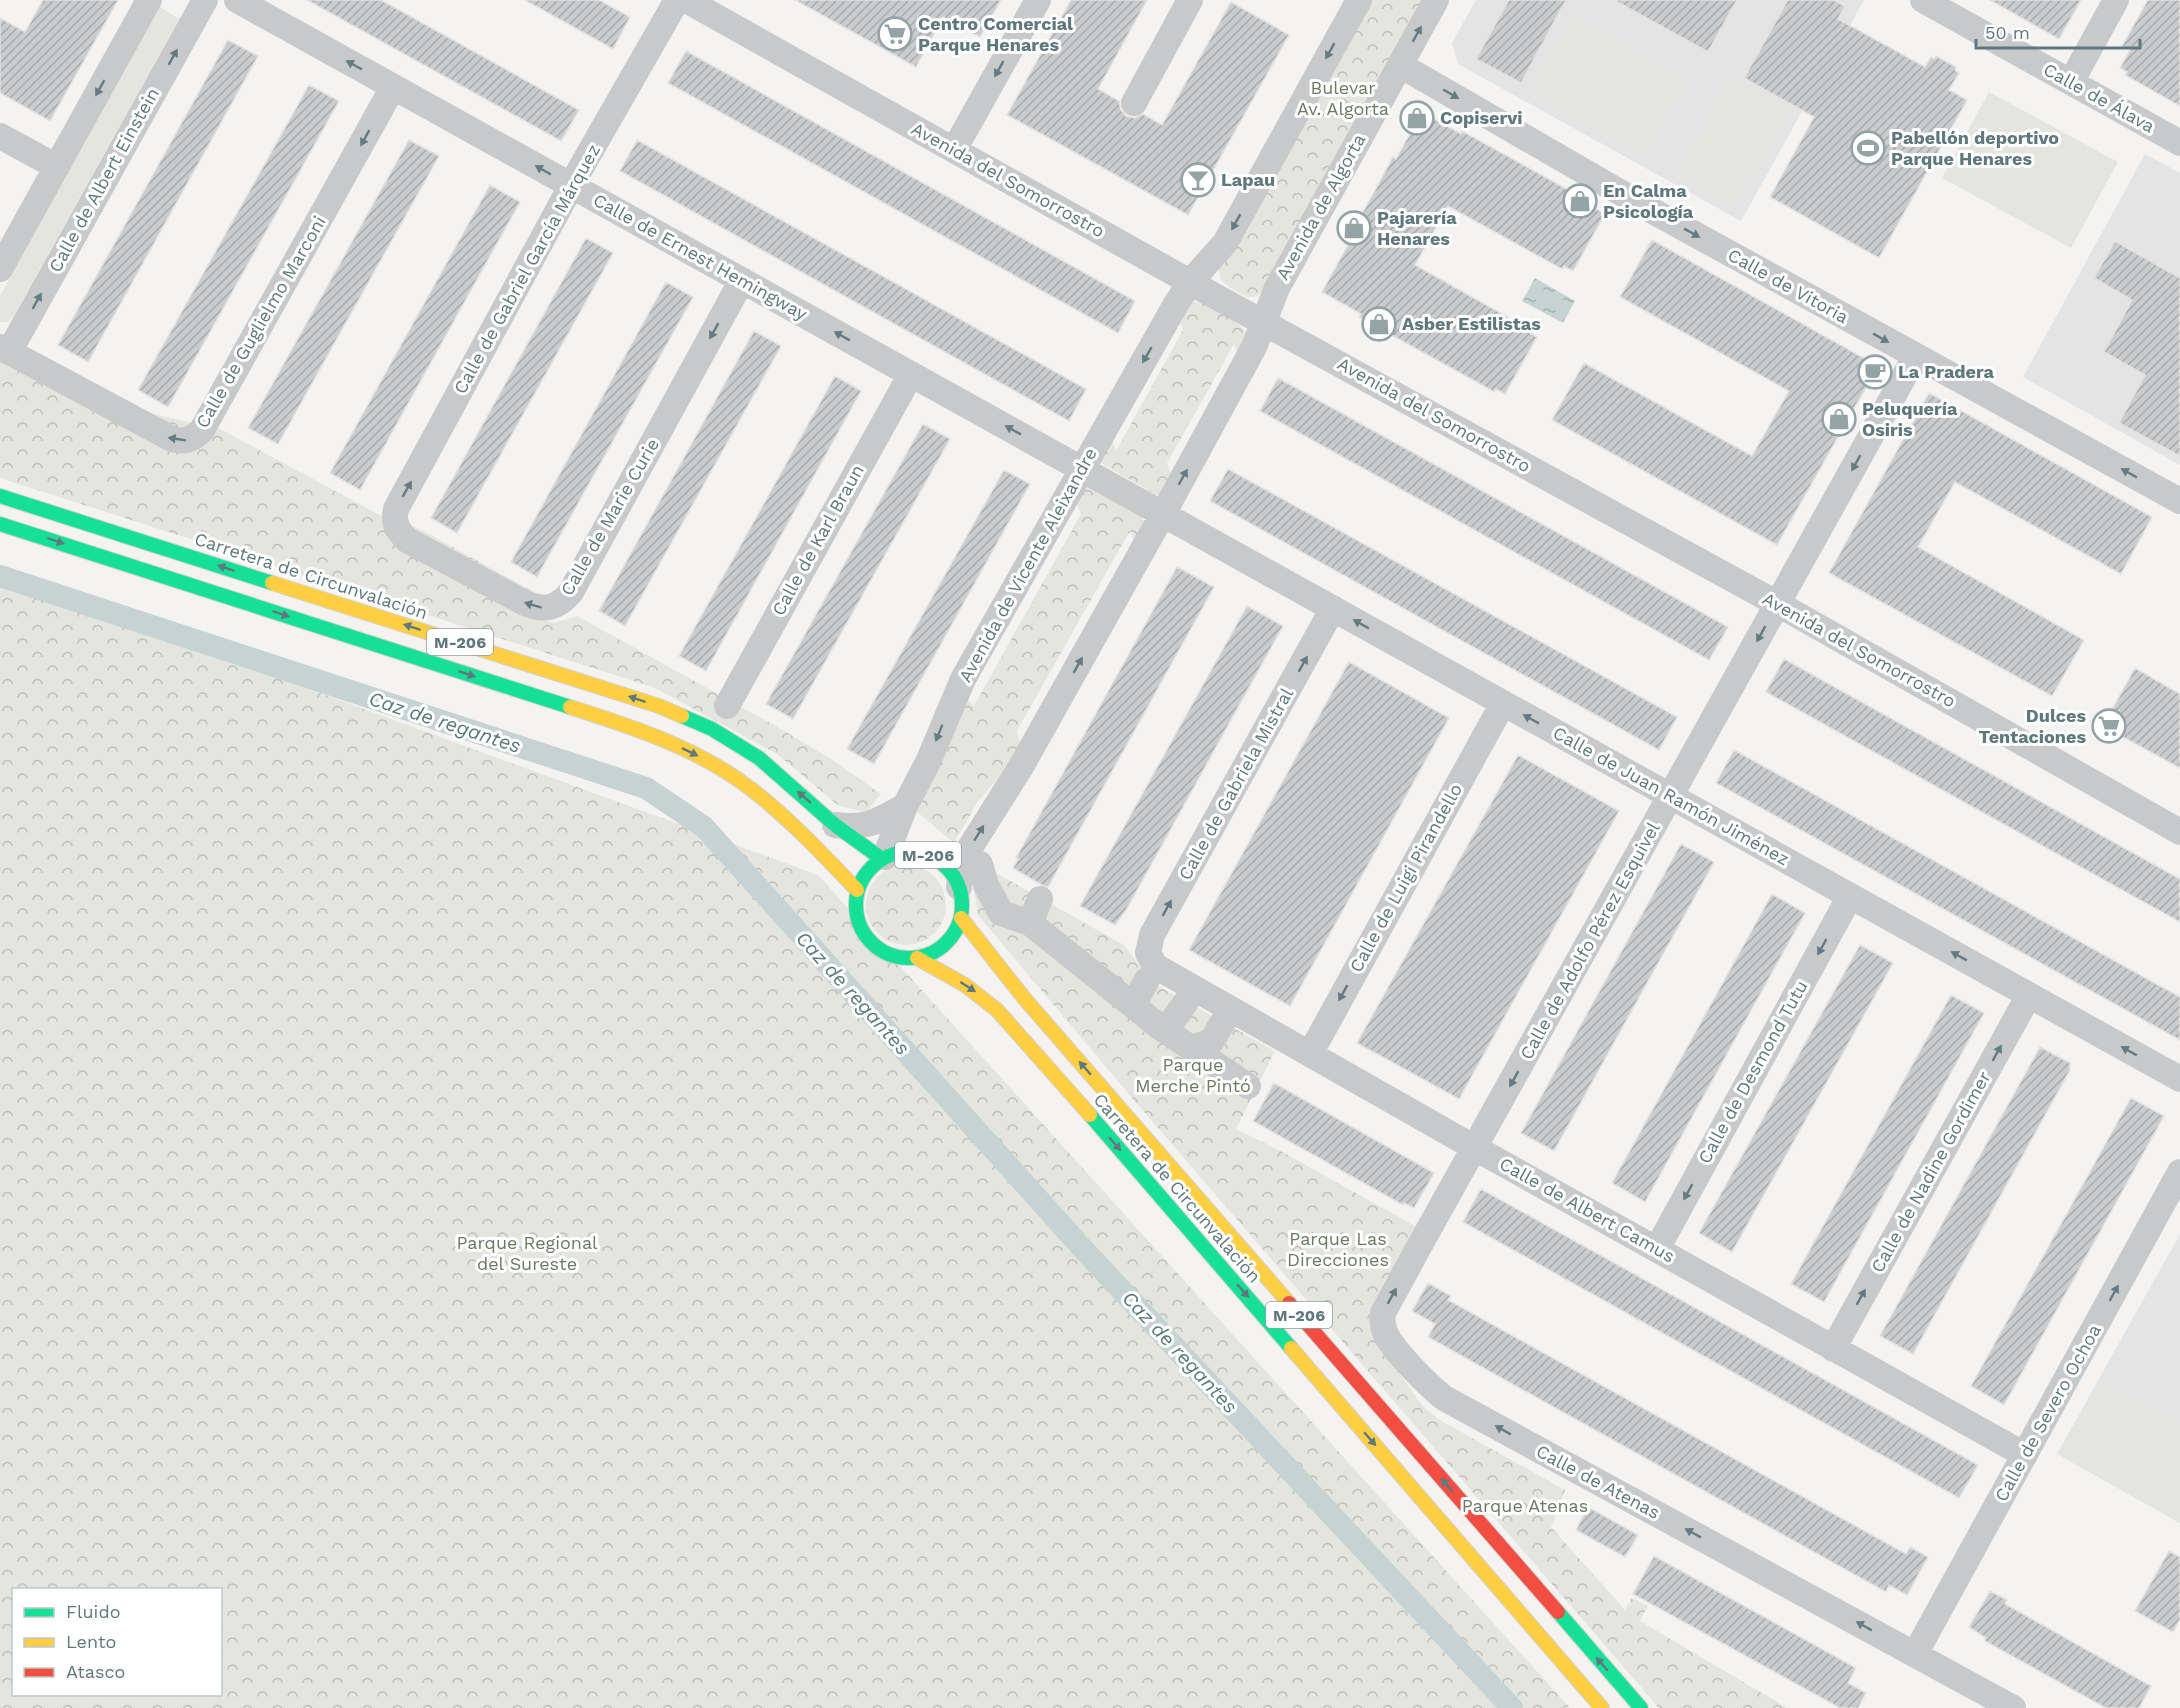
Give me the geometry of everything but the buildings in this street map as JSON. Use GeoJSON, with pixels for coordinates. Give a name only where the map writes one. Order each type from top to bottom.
{"type":"FeatureCollection","features":[{"type":"Feature","properties":{"kind":"main road","name":"Carretera de Circunvalación"},"geometry":{"type":"LineString","coordinates":[[0,496],[659,706],[712,729],[759,758],[836,825],[884,858]]}},
{"type":"Feature","properties":{"kind":"main road","name":"M-206"},"geometry":{"type":"LineString","coordinates":[[0,524],[642,730],[694,754],[750,788],[781,814],[857,890]]}},
{"type":"Feature","properties":{"kind":"main road","name":"M-206"},"geometry":{"type":"LineString","coordinates":[[917,958],[902,959],[887,954],[873,946],[863,935],[857,920],[855,905],[857,890],[867,871],[884,858],[906,852],[928,855],[947,868],[959,887],[962,908],[960,918]]}},
{"type":"Feature","properties":{"kind":"main road","name":"Carretera de Circunvalación"},"geometry":{"type":"LineString","coordinates":[[960,918],[1024,998],[1641,1708]]}},
{"type":"Feature","properties":{"kind":"main road"},"geometry":{"type":"LineString","coordinates":[[917,958],[929,955],[949,940],[960,918]]}},
{"type":"Feature","properties":{"kind":"main road","name":"Carretera de Circunvalación"},"geometry":{"type":"LineString","coordinates":[[917,958],[982,995],[1008,1020],[1602,1708]]}},
{"type":"Feature","properties":{"kind":"street"},"geometry":{"type":"LineString","coordinates":[[0,269],[149,0]]}},
{"type":"Feature","properties":{"kind":"street","name":"Calle de Albert Einstein"},"geometry":{"type":"LineString","coordinates":[[4,350],[204,0]]}},
{"type":"Feature","properties":{"kind":"street","name":"Calle de Ernest Hemingway"},"geometry":{"type":"LineString","coordinates":[[237,0],[1162,513]]}},
{"type":"Feature","properties":{"kind":"street","name":"Calle de Gabriel García Márquez"},"geometry":{"type":"LineString","coordinates":[[407,540],[396,526],[394,518],[396,509],[572,186],[677,0]]}},
{"type":"Feature","properties":{"kind":"street","name":"Avenida del Somorrostro"},"geometry":{"type":"LineString","coordinates":[[686,0],[1263,322],[1778,604],[2180,832]]}},
{"type":"Feature","properties":{"kind":"street"},"geometry":{"type":"LineString","coordinates":[[954,150],[1038,0]]}},
{"type":"Feature","properties":{"kind":"street"},"geometry":{"type":"LineString","coordinates":[[1134,103],[1190,0]]}},
{"type":"Feature","properties":{"kind":"street"},"geometry":{"type":"LineString","coordinates":[[1191,281],[1225,243],[1359,0]]}},
{"type":"Feature","properties":{"kind":"street","name":"Avenida de Algorta"},"geometry":{"type":"LineString","coordinates":[[1263,322],[1277,288],[1436,0]]}},
{"type":"Feature","properties":{"kind":"street","name":"Calle de Álava"},"geometry":{"type":"LineString","coordinates":[[1923,0],[2180,143]]}},
{"type":"Feature","properties":{"kind":"street"},"geometry":{"type":"LineString","coordinates":[[2071,82],[2116,0]]}},
{"type":"Feature","properties":{"kind":"street","name":"Calle de Vitoria"},"geometry":{"type":"LineString","coordinates":[[1400,65],[1648,209],[2180,501]]}},
{"type":"Feature","properties":{"kind":"street","name":"Calle de Guglielmo Marconi"},"geometry":{"type":"LineString","coordinates":[[4,350],[172,439],[185,441],[195,437],[208,419],[393,87]]}},
{"type":"Feature","properties":{"kind":"street"},"geometry":{"type":"LineString","coordinates":[[0,136],[57,167]]}},
{"type":"Feature","properties":{"kind":"street","name":"Calle de Marie Curie"},"geometry":{"type":"LineString","coordinates":[[407,540],[531,606],[545,609],[564,601],[742,280]]}},
{"type":"Feature","properties":{"kind":"street","name":"Avenida de Vicente Aleixandre"},"geometry":{"type":"LineString","coordinates":[[884,858],[904,806],[928,762],[963,679],[1191,281]]}},
{"type":"Feature","properties":{"kind":"street"},"geometry":{"type":"LineString","coordinates":[[959,887],[960,869],[966,854],[1022,765],[1254,347],[1263,322]]}},
{"type":"Feature","properties":{"kind":"street","name":"Calle de Adolfo Pérez Esquivel"},"geometry":{"type":"LineString","coordinates":[[1475,1148],[1915,357]]}},
{"type":"Feature","properties":{"kind":"street","name":"Calle de Karl Braun"},"geometry":{"type":"LineString","coordinates":[[727,706],[911,374]]}},
{"type":"Feature","properties":{"kind":"street","name":"Calle de Juan Ramón Jiménez"},"geometry":{"type":"LineString","coordinates":[[1162,513],[2180,1079]]}},
{"type":"Feature","properties":{"kind":"street","name":"Calle de Gabriela Mistral"},"geometry":{"type":"LineString","coordinates":[[1149,971],[1148,953],[1152,935],[1333,608]]}},
{"type":"Feature","properties":{"kind":"street","name":"Calle de Luigi Pirandello"},"geometry":{"type":"LineString","coordinates":[[1310,1054],[1503,703]]}},
{"type":"Feature","properties":{"kind":"street"},"geometry":{"type":"LineString","coordinates":[[836,825],[855,827],[875,823],[904,806]]}},
{"type":"Feature","properties":{"kind":"street"},"geometry":{"type":"LineString","coordinates":[[980,864],[986,885],[1001,913],[1030,923],[1165,1031],[1248,1086]]}},
{"type":"Feature","properties":{"kind":"street","name":"Calle de Desmond Tutu"},"geometry":{"type":"LineString","coordinates":[[1657,1249],[1850,896]]}},
{"type":"Feature","properties":{"kind":"street"},"geometry":{"type":"LineString","coordinates":[[1030,923],[1040,899]]}},
{"type":"Feature","properties":{"kind":"street","name":"Calle de Albert Camus"},"geometry":{"type":"LineString","coordinates":[[1149,971],[1161,969],[1475,1148],[2025,1455]]}},
{"type":"Feature","properties":{"kind":"street"},"geometry":{"type":"LineString","coordinates":[[1133,1005],[1149,971]]}},
{"type":"Feature","properties":{"kind":"street","name":"Calle de Nadine Gordimer"},"geometry":{"type":"LineString","coordinates":[[1833,1349],[2029,995]]}},
{"type":"Feature","properties":{"kind":"street"},"geometry":{"type":"LineString","coordinates":[[1165,1031],[1186,1002]]}},
{"type":"Feature","properties":{"kind":"street"},"geometry":{"type":"LineString","coordinates":[[1190,1048],[1211,1042],[1223,1022]]}},
{"type":"Feature","properties":{"kind":"street","name":"Calle de Atenas"},"geometry":{"type":"LineString","coordinates":[[1475,1148],[1383,1313],[1382,1322],[1387,1337],[1419,1376],[1444,1398],[2013,1708]]}},
{"type":"Feature","properties":{"kind":"street","name":"Calle de Severo Ochoa"},"geometry":{"type":"LineString","coordinates":[[1915,1654],[2180,1172]]}},
{"type":"Feature","properties":{"kind":"shaded area"},"geometry":{"type":"Polygon","coordinates":[[[1476,0],[1864,0],[1741,221],[1458,64],[1452,43],[1476,0]]]}},
{"type":"Feature","properties":{"kind":"shaded area"},"geometry":{"type":"Polygon","coordinates":[[[2145,154],[2180,173],[2180,465],[2023,377],[2145,154]]]}},
{"type":"Feature","properties":{"kind":"shaded area"},"geometry":{"type":"Polygon","coordinates":[[[2180,1234],[2180,1523],[2057,1454],[2180,1234]]]}},
{"type":"Feature","properties":{"kind":"green space","name":"Bulevar Av. Algorta"},"geometry":{"type":"Polygon","coordinates":[[[1368,0],[1427,0],[1266,289],[1254,297],[1244,296],[1222,280],[1219,273],[1220,264],[1368,0]]]}},
{"type":"Feature","properties":{"kind":"green space"},"geometry":{"type":"Polygon","coordinates":[[[160,7],[179,19],[13,317],[8,322],[0,322],[0,296],[160,7]]]}},
{"type":"Feature","properties":{"kind":"green space"},"geometry":{"type":"Polygon","coordinates":[[[1572,18],[1685,82],[1644,155],[1531,91],[1572,18]]]}},
{"type":"Feature","properties":{"kind":"green space"},"geometry":{"type":"Polygon","coordinates":[[[1732,78],[1789,108],[1736,206],[1678,175],[1732,78]]]}},
{"type":"Feature","properties":{"kind":"green space"},"geometry":{"type":"Polygon","coordinates":[[[1989,92],[2118,162],[2071,248],[1942,178],[1989,92]]]}},
{"type":"Feature","properties":{"kind":"green space"},"geometry":{"type":"Polygon","coordinates":[[[1191,301],[1222,313],[1238,324],[1248,335],[1239,360],[1234,344],[1167,463],[1174,483],[1160,497],[1099,462],[1110,432],[1116,451],[1183,330],[1177,313],[1191,301]]]}},
{"type":"Feature","properties":{"kind":"green space"},"geometry":{"type":"Polygon","coordinates":[[[0,336],[140,411],[220,429],[380,515],[420,529],[536,593],[532,617],[554,623],[577,616],[779,728],[828,757],[881,794],[866,812],[839,806],[777,754],[655,688],[0,478],[0,336]]]}},
{"type":"Feature","properties":{"kind":"green space"},"geometry":{"type":"Polygon","coordinates":[[[1089,488],[1140,513],[1145,526],[1136,549],[1131,531],[1128,534],[1017,731],[1022,750],[977,803],[954,843],[916,811],[935,776],[964,695],[974,706],[1081,514],[1074,497],[1089,488]]]}},
{"type":"Feature","properties":{"kind":"green space","name":"Parque Regional del Sureste"},"geometry":{"type":"Polygon","coordinates":[[[0,576],[818,875],[1570,1708],[0,1708],[0,576]]]}},
{"type":"Feature","properties":{"kind":"green space"},"geometry":{"type":"Polygon","coordinates":[[[980,864],[1124,945],[1153,983],[1275,1051],[1236,1129],[1277,1149],[1415,1226],[1392,1273],[1376,1341],[1422,1405],[1438,1419],[1565,1490],[1551,1527],[1625,1610],[1632,1598],[1648,1606],[1640,1621],[1787,1708],[1659,1708],[1138,1105],[978,915],[973,884],[980,864]]]}},
{"type":"Feature","properties":{"kind":"green space"},"geometry":{"type":"Polygon","coordinates":[[[906,865],[921,868],[934,877],[943,890],[946,905],[943,920],[934,933],[921,942],[906,945],[891,942],[878,933],[869,920],[866,905],[869,890],[878,877],[891,868],[906,865]]]}},
{"type":"Feature","properties":{"kind":"green space"},"geometry":{"type":"Polygon","coordinates":[[[2102,1382],[2180,1426],[2180,1523],[2060,1455],[2102,1382]]]}},
{"type":"Feature","properties":{"kind":"water"},"geometry":{"type":"Polygon","coordinates":[[[1535,278],[1575,301],[1563,323],[1522,301],[1535,278]]]}},
{"type":"Feature","properties":{"kind":"waterway","name":"Caz de regantes"},"geometry":{"type":"LineString","coordinates":[[0,576],[646,788],[704,827],[1084,1250],[1512,1708]]}},
{"type":"Feature","properties":{"kind":"traffic: fast"},"geometry":{"type":"LineString","coordinates":[[0,496],[272,583]]}},
{"type":"Feature","properties":{"kind":"traffic: fast"},"geometry":{"type":"LineString","coordinates":[[0,524],[570,707]]}},
{"type":"Feature","properties":{"kind":"traffic: fast"},"geometry":{"type":"LineString","coordinates":[[682,716],[712,729],[759,758],[835,825],[882,859]]}},
{"type":"Feature","properties":{"kind":"traffic: fast"},"geometry":{"type":"LineString","coordinates":[[909,852],[929,856],[947,867],[958,885],[962,905],[958,925],[947,943],[929,954],[909,958],[889,954],[871,943],[860,925],[856,905],[860,885],[871,867],[889,856],[909,852]]}},
{"type":"Feature","properties":{"kind":"traffic: fast"},"geometry":{"type":"LineString","coordinates":[[1090,1115],[1291,1348]]}},
{"type":"Feature","properties":{"kind":"traffic: fast"},"geometry":{"type":"LineString","coordinates":[[1558,1612],[1641,1708]]}},
{"type":"Feature","properties":{"kind":"traffic: slow"},"geometry":{"type":"LineString","coordinates":[[272,583],[659,706],[682,716]]}},
{"type":"Feature","properties":{"kind":"traffic: slow"},"geometry":{"type":"LineString","coordinates":[[570,707],[664,740],[731,775],[779,813],[857,890]]}},
{"type":"Feature","properties":{"kind":"traffic: slow"},"geometry":{"type":"LineString","coordinates":[[961,918],[1024,998],[1289,1303]]}},
{"type":"Feature","properties":{"kind":"traffic: slow"},"geometry":{"type":"LineString","coordinates":[[917,958],[965,985],[997,1010],[1090,1115]]}},
{"type":"Feature","properties":{"kind":"traffic: slow"},"geometry":{"type":"LineString","coordinates":[[1291,1348],[1602,1708]]}},
{"type":"Feature","properties":{"kind":"traffic: jam"},"geometry":{"type":"LineString","coordinates":[[1289,1303],[1558,1612]]}},
{"type":"Feature","properties":{"kind":"place","name":"Centro Comercial Parque Henares"},"geometry":{"type":"Point","coordinates":[895,34]}},
{"type":"Feature","properties":{"kind":"place","name":"Copiservi"},"geometry":{"type":"Point","coordinates":[1417,118]}},
{"type":"Feature","properties":{"kind":"place","name":"Pabellón deportivo Parque Henares"},"geometry":{"type":"Point","coordinates":[1868,148]}},
{"type":"Feature","properties":{"kind":"place","name":"Lapau"},"geometry":{"type":"Point","coordinates":[1198,180]}},
{"type":"Feature","properties":{"kind":"place","name":"En Calma Psicología"},"geometry":{"type":"Point","coordinates":[1580,201]}},
{"type":"Feature","properties":{"kind":"place","name":"Pajarería Henares"},"geometry":{"type":"Point","coordinates":[1354,228]}},
{"type":"Feature","properties":{"kind":"place","name":"Asber Estilistas"},"geometry":{"type":"Point","coordinates":[1379,324]}},
{"type":"Feature","properties":{"kind":"place","name":"La Pradera"},"geometry":{"type":"Point","coordinates":[1875,372]}},
{"type":"Feature","properties":{"kind":"place","name":"Peluquería Osiris"},"geometry":{"type":"Point","coordinates":[1839,419]}},
{"type":"Feature","properties":{"kind":"place","name":"Dulces Tentaciones"},"geometry":{"type":"Point","coordinates":[2109,726]}},
{"type":"Feature","properties":{"kind":"park label","name":"Parque Merche Pintó"},"geometry":{"type":"Point","coordinates":[1193,1075]}},
{"type":"Feature","properties":{"kind":"park label","name":"Parque Las Direcciones"},"geometry":{"type":"Point","coordinates":[1338,1249]}},
{"type":"Feature","properties":{"kind":"park label","name":"Parque Atenas"},"geometry":{"type":"Point","coordinates":[1525,1506]}}]}
